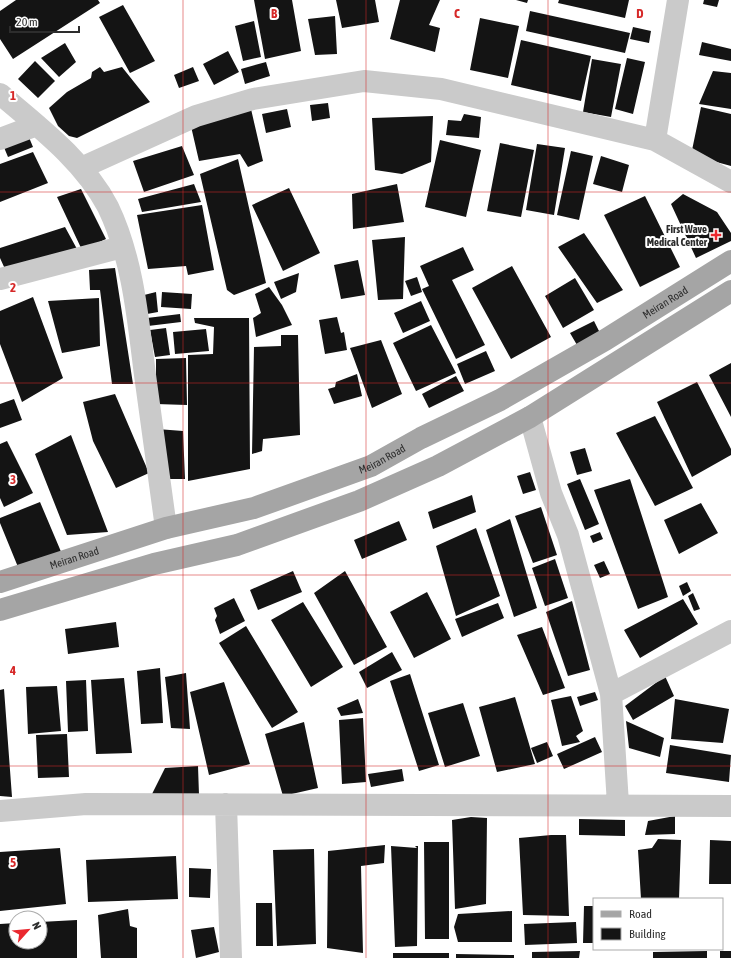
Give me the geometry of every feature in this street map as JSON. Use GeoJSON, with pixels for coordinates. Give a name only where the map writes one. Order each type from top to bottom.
{"type":"FeatureCollection","features":[{"type":"Feature","properties":{"kind":"main road","name":"Meiran Road"},"geometry":{"type":"LineString","coordinates":[[0,582],[166,528],[254,508],[371,466],[421,438],[500,400],[605,340],[731,261]]}},
{"type":"Feature","properties":{"kind":"main road"},"geometry":{"type":"LineString","coordinates":[[0,610],[154,564],[237,545],[358,501],[438,466],[530,417],[731,291]]}},
{"type":"Feature","properties":{"kind":"street"},"geometry":{"type":"LineString","coordinates":[[655,140],[678,0]]}},
{"type":"Feature","properties":{"kind":"street"},"geometry":{"type":"LineString","coordinates":[[81,168],[203,114],[253,99],[364,81],[441,89],[655,140],[731,182]]}},
{"type":"Feature","properties":{"kind":"street"},"geometry":{"type":"LineString","coordinates":[[0,94],[37,125],[81,168],[107,207],[122,247],[136,300],[166,528]]}},
{"type":"Feature","properties":{"kind":"street"},"geometry":{"type":"LineString","coordinates":[[0,139],[37,125]]}},
{"type":"Feature","properties":{"kind":"street"},"geometry":{"type":"LineString","coordinates":[[0,279],[122,247]]}},
{"type":"Feature","properties":{"kind":"street"},"geometry":{"type":"LineString","coordinates":[[530,417],[551,493],[568,535],[611,694],[618,804]]}},
{"type":"Feature","properties":{"kind":"street"},"geometry":{"type":"LineString","coordinates":[[611,694],[731,631]]}},
{"type":"Feature","properties":{"kind":"street"},"geometry":{"type":"LineString","coordinates":[[0,811],[86,804],[618,804],[731,806]]}},
{"type":"Feature","properties":{"kind":"street"},"geometry":{"type":"LineString","coordinates":[[226,804],[231,958]]}},
{"type":"Feature","properties":{"kind":"building"},"geometry":{"type":"Polygon","coordinates":[[[16,0],[98,0],[100,3],[13,59],[0,39],[0,11],[16,0]]]}},
{"type":"Feature","properties":{"kind":"building"},"geometry":{"type":"Polygon","coordinates":[[[254,0],[292,0],[301,51],[265,59],[254,0]]]}},
{"type":"Feature","properties":{"kind":"building"},"geometry":{"type":"Polygon","coordinates":[[[336,0],[375,0],[379,22],[342,28],[336,0]]]}},
{"type":"Feature","properties":{"kind":"building"},"geometry":{"type":"Polygon","coordinates":[[[400,0],[440,0],[429,25],[440,28],[435,52],[390,39],[400,0]]]}},
{"type":"Feature","properties":{"kind":"building"},"geometry":{"type":"Polygon","coordinates":[[[516,0],[528,0],[527,3],[516,0]]]}},
{"type":"Feature","properties":{"kind":"building"},"geometry":{"type":"Polygon","coordinates":[[[559,0],[629,0],[625,18],[558,3],[559,0]]]}},
{"type":"Feature","properties":{"kind":"building"},"geometry":{"type":"Polygon","coordinates":[[[704,0],[719,0],[717,7],[703,4],[704,0]]]}},
{"type":"Feature","properties":{"kind":"building"},"geometry":{"type":"Polygon","coordinates":[[[123,5],[155,61],[130,73],[99,17],[123,5]]]}},
{"type":"Feature","properties":{"kind":"building"},"geometry":{"type":"Polygon","coordinates":[[[530,11],[630,33],[625,53],[526,31],[530,11]]]}},
{"type":"Feature","properties":{"kind":"building"},"geometry":{"type":"Polygon","coordinates":[[[335,16],[337,54],[315,55],[308,19],[335,16]]]}},
{"type":"Feature","properties":{"kind":"building"},"geometry":{"type":"Polygon","coordinates":[[[480,18],[519,26],[508,78],[470,70],[480,18]]]}},
{"type":"Feature","properties":{"kind":"building"},"geometry":{"type":"Polygon","coordinates":[[[254,21],[261,57],[243,61],[235,26],[254,21]]]}},
{"type":"Feature","properties":{"kind":"building"},"geometry":{"type":"Polygon","coordinates":[[[633,27],[651,31],[649,43],[630,39],[633,27]]]}},
{"type":"Feature","properties":{"kind":"building"},"geometry":{"type":"Polygon","coordinates":[[[521,40],[591,56],[581,101],[511,85],[521,40]]]}},
{"type":"Feature","properties":{"kind":"building"},"geometry":{"type":"Polygon","coordinates":[[[702,42],[731,49],[731,61],[699,55],[702,42]]]}},
{"type":"Feature","properties":{"kind":"building"},"geometry":{"type":"Polygon","coordinates":[[[65,43],[76,62],[59,77],[41,58],[65,43]]]}},
{"type":"Feature","properties":{"kind":"building"},"geometry":{"type":"Polygon","coordinates":[[[228,51],[239,72],[214,85],[203,64],[228,51]]]}},
{"type":"Feature","properties":{"kind":"building"},"geometry":{"type":"Polygon","coordinates":[[[627,58],[645,62],[633,114],[615,109],[627,58]]]}},
{"type":"Feature","properties":{"kind":"building"},"geometry":{"type":"Polygon","coordinates":[[[592,59],[621,64],[611,117],[583,112],[592,59]]]}},
{"type":"Feature","properties":{"kind":"building"},"geometry":{"type":"Polygon","coordinates":[[[35,61],[55,81],[38,98],[18,79],[35,61]]]}},
{"type":"Feature","properties":{"kind":"building"},"geometry":{"type":"Polygon","coordinates":[[[266,62],[270,76],[245,84],[241,69],[266,62]]]}},
{"type":"Feature","properties":{"kind":"building"},"geometry":{"type":"Polygon","coordinates":[[[100,67],[104,72],[122,67],[150,102],[77,138],[69,136],[58,126],[49,108],[67,92],[91,78],[92,72],[100,67]]]}},
{"type":"Feature","properties":{"kind":"building"},"geometry":{"type":"Polygon","coordinates":[[[193,67],[199,81],[179,88],[174,75],[193,67]]]}},
{"type":"Feature","properties":{"kind":"building"},"geometry":{"type":"Polygon","coordinates":[[[713,71],[731,73],[731,109],[699,104],[713,71]]]}},
{"type":"Feature","properties":{"kind":"building"},"geometry":{"type":"Polygon","coordinates":[[[328,103],[330,118],[312,121],[310,105],[328,103]]]}},
{"type":"Feature","properties":{"kind":"building"},"geometry":{"type":"Polygon","coordinates":[[[701,107],[731,114],[731,166],[691,155],[701,107]]]}},
{"type":"Feature","properties":{"kind":"building"},"geometry":{"type":"Polygon","coordinates":[[[251,109],[263,161],[248,167],[240,154],[199,161],[190,122],[251,109]]]}},
{"type":"Feature","properties":{"kind":"building"},"geometry":{"type":"Polygon","coordinates":[[[287,109],[291,127],[266,133],[262,114],[287,109]]]}},
{"type":"Feature","properties":{"kind":"building"},"geometry":{"type":"Polygon","coordinates":[[[464,114],[481,117],[479,138],[446,135],[448,120],[461,121],[464,114]]]}},
{"type":"Feature","properties":{"kind":"building"},"geometry":{"type":"Polygon","coordinates":[[[433,116],[431,162],[402,174],[375,170],[372,118],[433,116]]]}},
{"type":"Feature","properties":{"kind":"building"},"geometry":{"type":"Polygon","coordinates":[[[28,135],[33,147],[8,157],[3,145],[28,135]]]}},
{"type":"Feature","properties":{"kind":"building"},"geometry":{"type":"Polygon","coordinates":[[[440,140],[481,150],[466,217],[425,207],[440,140]]]}},
{"type":"Feature","properties":{"kind":"building"},"geometry":{"type":"Polygon","coordinates":[[[500,143],[534,150],[521,217],[487,211],[500,143]]]}},
{"type":"Feature","properties":{"kind":"building"},"geometry":{"type":"Polygon","coordinates":[[[537,144],[565,148],[554,215],[526,210],[537,144]]]}},
{"type":"Feature","properties":{"kind":"building"},"geometry":{"type":"Polygon","coordinates":[[[182,146],[194,175],[144,192],[133,161],[182,146]]]}},
{"type":"Feature","properties":{"kind":"building"},"geometry":{"type":"Polygon","coordinates":[[[571,151],[593,156],[579,220],[557,215],[571,151]]]}},
{"type":"Feature","properties":{"kind":"building"},"geometry":{"type":"Polygon","coordinates":[[[33,152],[48,183],[0,202],[0,164],[33,152]]]}},
{"type":"Feature","properties":{"kind":"building"},"geometry":{"type":"Polygon","coordinates":[[[601,156],[629,165],[622,192],[593,184],[601,156]]]}},
{"type":"Feature","properties":{"kind":"building"},"geometry":{"type":"Polygon","coordinates":[[[238,159],[266,283],[234,295],[227,290],[200,174],[238,159]]]}},
{"type":"Feature","properties":{"kind":"building"},"geometry":{"type":"Polygon","coordinates":[[[194,184],[201,202],[142,212],[138,199],[194,184]]]}},
{"type":"Feature","properties":{"kind":"building"},"geometry":{"type":"Polygon","coordinates":[[[397,184],[404,222],[353,229],[352,194],[397,184]]]}},
{"type":"Feature","properties":{"kind":"building"},"geometry":{"type":"Polygon","coordinates":[[[289,188],[320,253],[283,271],[252,205],[289,188]]]}},
{"type":"Feature","properties":{"kind":"building"},"geometry":{"type":"Polygon","coordinates":[[[81,189],[106,239],[82,250],[57,197],[81,189]]]}},
{"type":"Feature","properties":{"kind":"building"},"geometry":{"type":"Polygon","coordinates":[[[683,194],[717,212],[731,233],[731,241],[696,258],[671,204],[683,194]]]}},
{"type":"Feature","properties":{"kind":"building"},"geometry":{"type":"Polygon","coordinates":[[[645,196],[680,267],[640,287],[604,215],[645,196]]]}},
{"type":"Feature","properties":{"kind":"building"},"geometry":{"type":"Polygon","coordinates":[[[202,205],[214,270],[188,275],[186,266],[148,269],[137,215],[202,205]]]}},
{"type":"Feature","properties":{"kind":"building"},"geometry":{"type":"Polygon","coordinates":[[[65,227],[77,249],[5,269],[0,258],[0,248],[65,227]]]}},
{"type":"Feature","properties":{"kind":"building"},"geometry":{"type":"Polygon","coordinates":[[[584,233],[623,290],[597,303],[558,247],[584,233]]]}},
{"type":"Feature","properties":{"kind":"building"},"geometry":{"type":"Polygon","coordinates":[[[405,237],[403,299],[378,300],[372,240],[405,237]]]}},
{"type":"Feature","properties":{"kind":"building"},"geometry":{"type":"Polygon","coordinates":[[[463,247],[474,270],[452,280],[485,345],[456,359],[422,289],[429,286],[420,266],[463,247]]]}},
{"type":"Feature","properties":{"kind":"building"},"geometry":{"type":"Polygon","coordinates":[[[358,260],[365,295],[341,299],[334,265],[358,260]]]}},
{"type":"Feature","properties":{"kind":"building"},"geometry":{"type":"Polygon","coordinates":[[[512,266],[551,337],[511,359],[472,288],[512,266]]]}},
{"type":"Feature","properties":{"kind":"building"},"geometry":{"type":"Polygon","coordinates":[[[115,268],[133,384],[112,384],[100,290],[90,290],[89,270],[115,268]]]}},
{"type":"Feature","properties":{"kind":"building"},"geometry":{"type":"Polygon","coordinates":[[[299,273],[296,292],[281,299],[274,282],[299,273]]]}},
{"type":"Feature","properties":{"kind":"building"},"geometry":{"type":"Polygon","coordinates":[[[417,277],[422,292],[411,296],[405,281],[417,277]]]}},
{"type":"Feature","properties":{"kind":"building"},"geometry":{"type":"Polygon","coordinates":[[[575,278],[594,310],[563,328],[545,296],[575,278]]]}},
{"type":"Feature","properties":{"kind":"building"},"geometry":{"type":"Polygon","coordinates":[[[269,287],[282,305],[292,325],[256,337],[253,318],[261,313],[255,294],[269,287]]]}},
{"type":"Feature","properties":{"kind":"building"},"geometry":{"type":"Polygon","coordinates":[[[156,292],[158,312],[147,314],[144,295],[156,292]]]}},
{"type":"Feature","properties":{"kind":"building"},"geometry":{"type":"Polygon","coordinates":[[[162,292],[192,294],[191,309],[161,307],[162,292]]]}},
{"type":"Feature","properties":{"kind":"building"},"geometry":{"type":"Polygon","coordinates":[[[33,297],[63,378],[22,402],[0,344],[0,311],[33,297]]]}},
{"type":"Feature","properties":{"kind":"building"},"geometry":{"type":"Polygon","coordinates":[[[99,298],[100,346],[62,353],[48,301],[99,298]]]}},
{"type":"Feature","properties":{"kind":"building"},"geometry":{"type":"Polygon","coordinates":[[[421,301],[430,321],[403,333],[394,313],[421,301]]]}},
{"type":"Feature","properties":{"kind":"building"},"geometry":{"type":"Polygon","coordinates":[[[180,314],[181,322],[148,326],[147,318],[180,314]]]}},
{"type":"Feature","properties":{"kind":"building"},"geometry":{"type":"Polygon","coordinates":[[[337,317],[341,333],[344,332],[347,350],[325,354],[319,320],[337,317]]]}},
{"type":"Feature","properties":{"kind":"building"},"geometry":{"type":"Polygon","coordinates":[[[194,318],[249,318],[250,469],[188,481],[188,355],[213,354],[214,327],[195,323],[194,318]]]}},
{"type":"Feature","properties":{"kind":"building"},"geometry":{"type":"Polygon","coordinates":[[[594,321],[600,333],[577,345],[570,333],[594,321]]]}},
{"type":"Feature","properties":{"kind":"building"},"geometry":{"type":"Polygon","coordinates":[[[431,325],[456,373],[416,391],[393,343],[431,325]]]}},
{"type":"Feature","properties":{"kind":"building"},"geometry":{"type":"Polygon","coordinates":[[[166,328],[170,355],[155,357],[150,330],[166,328]]]}},
{"type":"Feature","properties":{"kind":"building"},"geometry":{"type":"Polygon","coordinates":[[[206,329],[209,351],[175,354],[173,332],[206,329]]]}},
{"type":"Feature","properties":{"kind":"building"},"geometry":{"type":"Polygon","coordinates":[[[281,335],[298,335],[300,435],[263,439],[262,451],[252,454],[254,347],[281,346],[281,335]]]}},
{"type":"Feature","properties":{"kind":"building"},"geometry":{"type":"Polygon","coordinates":[[[381,340],[402,394],[372,408],[350,348],[381,340]]]}},
{"type":"Feature","properties":{"kind":"building"},"geometry":{"type":"Polygon","coordinates":[[[486,351],[495,371],[465,384],[457,364],[486,351]]]}},
{"type":"Feature","properties":{"kind":"building"},"geometry":{"type":"Polygon","coordinates":[[[186,358],[187,405],[156,404],[156,359],[186,358]]]}},
{"type":"Feature","properties":{"kind":"building"},"geometry":{"type":"Polygon","coordinates":[[[731,363],[731,417],[709,375],[731,363]]]}},
{"type":"Feature","properties":{"kind":"building"},"geometry":{"type":"Polygon","coordinates":[[[357,374],[362,396],[334,404],[328,389],[335,387],[336,382],[357,374]]]}},
{"type":"Feature","properties":{"kind":"building"},"geometry":{"type":"Polygon","coordinates":[[[456,376],[464,391],[429,408],[422,394],[456,376]]]}},
{"type":"Feature","properties":{"kind":"building"},"geometry":{"type":"Polygon","coordinates":[[[697,382],[731,449],[731,455],[692,477],[657,402],[697,382]]]}},
{"type":"Feature","properties":{"kind":"building"},"geometry":{"type":"Polygon","coordinates":[[[115,394],[149,473],[116,488],[93,441],[83,402],[115,394]]]}},
{"type":"Feature","properties":{"kind":"building"},"geometry":{"type":"Polygon","coordinates":[[[14,399],[22,420],[0,428],[0,404],[14,399]]]}},
{"type":"Feature","properties":{"kind":"building"},"geometry":{"type":"Polygon","coordinates":[[[655,416],[693,488],[655,506],[616,433],[655,416]]]}},
{"type":"Feature","properties":{"kind":"building"},"geometry":{"type":"Polygon","coordinates":[[[157,429],[183,431],[185,479],[165,479],[157,429]]]}},
{"type":"Feature","properties":{"kind":"building"},"geometry":{"type":"Polygon","coordinates":[[[71,435],[108,532],[67,535],[35,454],[71,435]]]}},
{"type":"Feature","properties":{"kind":"building"},"geometry":{"type":"Polygon","coordinates":[[[7,441],[33,493],[4,507],[0,498],[0,444],[7,441]]]}},
{"type":"Feature","properties":{"kind":"building"},"geometry":{"type":"Polygon","coordinates":[[[585,448],[592,471],[577,475],[570,452],[585,448]]]}},
{"type":"Feature","properties":{"kind":"building"},"geometry":{"type":"Polygon","coordinates":[[[530,472],[536,490],[523,494],[517,476],[530,472]]]}},
{"type":"Feature","properties":{"kind":"building"},"geometry":{"type":"Polygon","coordinates":[[[580,479],[599,524],[585,530],[567,484],[580,479]]]}},
{"type":"Feature","properties":{"kind":"building"},"geometry":{"type":"Polygon","coordinates":[[[630,479],[668,597],[638,609],[594,490],[630,479]]]}},
{"type":"Feature","properties":{"kind":"building"},"geometry":{"type":"Polygon","coordinates":[[[472,495],[476,512],[433,529],[428,512],[472,495]]]}},
{"type":"Feature","properties":{"kind":"building"},"geometry":{"type":"Polygon","coordinates":[[[40,502],[62,554],[18,567],[0,523],[0,518],[40,502]]]}},
{"type":"Feature","properties":{"kind":"building"},"geometry":{"type":"Polygon","coordinates":[[[701,503],[718,533],[679,554],[664,520],[701,503]]]}},
{"type":"Feature","properties":{"kind":"building"},"geometry":{"type":"Polygon","coordinates":[[[541,507],[557,555],[533,563],[515,516],[541,507]]]}},
{"type":"Feature","properties":{"kind":"building"},"geometry":{"type":"Polygon","coordinates":[[[510,519],[537,608],[514,617],[486,530],[510,519]]]}},
{"type":"Feature","properties":{"kind":"building"},"geometry":{"type":"Polygon","coordinates":[[[399,521],[407,540],[362,559],[354,540],[399,521]]]}},
{"type":"Feature","properties":{"kind":"building"},"geometry":{"type":"Polygon","coordinates":[[[476,528],[500,596],[456,616],[436,546],[476,528]]]}},
{"type":"Feature","properties":{"kind":"building"},"geometry":{"type":"Polygon","coordinates":[[[600,532],[603,539],[593,543],[590,536],[600,532]]]}},
{"type":"Feature","properties":{"kind":"building"},"geometry":{"type":"Polygon","coordinates":[[[555,559],[568,598],[545,606],[532,568],[555,559]]]}},
{"type":"Feature","properties":{"kind":"building"},"geometry":{"type":"Polygon","coordinates":[[[604,561],[610,574],[600,578],[594,565],[604,561]]]}},
{"type":"Feature","properties":{"kind":"building"},"geometry":{"type":"Polygon","coordinates":[[[293,571],[302,592],[258,610],[250,590],[293,571]]]}},
{"type":"Feature","properties":{"kind":"building"},"geometry":{"type":"Polygon","coordinates":[[[345,571],[387,647],[354,665],[314,593],[345,571]]]}},
{"type":"Feature","properties":{"kind":"building"},"geometry":{"type":"Polygon","coordinates":[[[687,582],[691,591],[683,596],[679,586],[687,582]]]}},
{"type":"Feature","properties":{"kind":"building"},"geometry":{"type":"Polygon","coordinates":[[[427,592],[451,639],[414,658],[390,612],[427,592]]]}},
{"type":"Feature","properties":{"kind":"building"},"geometry":{"type":"Polygon","coordinates":[[[693,593],[700,609],[694,611],[688,596],[693,593]]]}},
{"type":"Feature","properties":{"kind":"building"},"geometry":{"type":"Polygon","coordinates":[[[234,598],[245,621],[220,634],[215,620],[217,616],[214,608],[234,598]]]}},
{"type":"Feature","properties":{"kind":"building"},"geometry":{"type":"Polygon","coordinates":[[[683,599],[698,624],[640,658],[624,630],[683,599]]]}},
{"type":"Feature","properties":{"kind":"building"},"geometry":{"type":"Polygon","coordinates":[[[572,601],[590,670],[568,676],[546,612],[572,601]]]}},
{"type":"Feature","properties":{"kind":"building"},"geometry":{"type":"Polygon","coordinates":[[[303,602],[343,667],[311,687],[271,620],[303,602]]]}},
{"type":"Feature","properties":{"kind":"building"},"geometry":{"type":"Polygon","coordinates":[[[498,603],[504,618],[462,637],[455,619],[498,603]]]}},
{"type":"Feature","properties":{"kind":"building"},"geometry":{"type":"Polygon","coordinates":[[[116,622],[119,647],[68,654],[65,629],[116,622]]]}},
{"type":"Feature","properties":{"kind":"building"},"geometry":{"type":"Polygon","coordinates":[[[246,626],[298,712],[272,728],[219,643],[246,626]]]}},
{"type":"Feature","properties":{"kind":"building"},"geometry":{"type":"Polygon","coordinates":[[[542,627],[565,688],[543,695],[517,635],[542,627]]]}},
{"type":"Feature","properties":{"kind":"building"},"geometry":{"type":"Polygon","coordinates":[[[392,652],[402,670],[367,688],[359,672],[392,652]]]}},
{"type":"Feature","properties":{"kind":"building"},"geometry":{"type":"Polygon","coordinates":[[[160,668],[163,723],[141,724],[137,671],[160,668]]]}},
{"type":"Feature","properties":{"kind":"building"},"geometry":{"type":"Polygon","coordinates":[[[186,673],[190,729],[171,728],[165,677],[186,673]]]}},
{"type":"Feature","properties":{"kind":"building"},"geometry":{"type":"Polygon","coordinates":[[[410,674],[439,765],[419,771],[390,681],[410,674]]]}},
{"type":"Feature","properties":{"kind":"building"},"geometry":{"type":"Polygon","coordinates":[[[665,676],[674,696],[633,720],[625,706],[665,676]]]}},
{"type":"Feature","properties":{"kind":"building"},"geometry":{"type":"Polygon","coordinates":[[[124,678],[132,753],[96,754],[91,680],[124,678]]]}},
{"type":"Feature","properties":{"kind":"building"},"geometry":{"type":"Polygon","coordinates":[[[86,680],[88,731],[68,732],[66,681],[86,680]]]}},
{"type":"Feature","properties":{"kind":"building"},"geometry":{"type":"Polygon","coordinates":[[[224,682],[250,764],[209,775],[190,692],[224,682]]]}},
{"type":"Feature","properties":{"kind":"building"},"geometry":{"type":"Polygon","coordinates":[[[57,686],[61,731],[28,734],[26,687],[57,686]]]}},
{"type":"Feature","properties":{"kind":"building"},"geometry":{"type":"Polygon","coordinates":[[[4,689],[12,797],[0,796],[0,690],[4,689]]]}},
{"type":"Feature","properties":{"kind":"building"},"geometry":{"type":"Polygon","coordinates":[[[595,692],[598,700],[580,706],[577,697],[595,692]]]}},
{"type":"Feature","properties":{"kind":"building"},"geometry":{"type":"Polygon","coordinates":[[[571,696],[583,731],[576,736],[580,742],[562,746],[551,700],[571,696]]]}},
{"type":"Feature","properties":{"kind":"building"},"geometry":{"type":"Polygon","coordinates":[[[515,697],[535,764],[497,772],[479,707],[515,697]]]}},
{"type":"Feature","properties":{"kind":"building"},"geometry":{"type":"Polygon","coordinates":[[[358,699],[363,713],[341,716],[337,708],[358,699]]]}},
{"type":"Feature","properties":{"kind":"building"},"geometry":{"type":"Polygon","coordinates":[[[675,699],[729,709],[723,743],[671,739],[675,699]]]}},
{"type":"Feature","properties":{"kind":"building"},"geometry":{"type":"Polygon","coordinates":[[[463,703],[480,756],[445,767],[428,713],[463,703]]]}},
{"type":"Feature","properties":{"kind":"building"},"geometry":{"type":"Polygon","coordinates":[[[363,718],[366,782],[342,784],[339,720],[363,718]]]}},
{"type":"Feature","properties":{"kind":"building"},"geometry":{"type":"Polygon","coordinates":[[[626,721],[664,738],[660,757],[629,748],[626,721]]]}},
{"type":"Feature","properties":{"kind":"building"},"geometry":{"type":"Polygon","coordinates":[[[304,722],[318,788],[283,796],[265,734],[304,722]]]}},
{"type":"Feature","properties":{"kind":"building"},"geometry":{"type":"Polygon","coordinates":[[[67,734],[69,777],[38,778],[36,735],[67,734]]]}},
{"type":"Feature","properties":{"kind":"building"},"geometry":{"type":"Polygon","coordinates":[[[595,737],[602,752],[564,769],[557,754],[595,737]]]}},
{"type":"Feature","properties":{"kind":"building"},"geometry":{"type":"Polygon","coordinates":[[[547,742],[553,756],[537,763],[531,748],[547,742]]]}},
{"type":"Feature","properties":{"kind":"building"},"geometry":{"type":"Polygon","coordinates":[[[670,745],[731,755],[729,782],[666,773],[670,745]]]}},
{"type":"Feature","properties":{"kind":"building"},"geometry":{"type":"Polygon","coordinates":[[[198,766],[199,795],[150,798],[165,768],[198,766]]]}},
{"type":"Feature","properties":{"kind":"building"},"geometry":{"type":"Polygon","coordinates":[[[402,769],[404,781],[371,787],[368,774],[402,769]]]}},
{"type":"Feature","properties":{"kind":"building"},"geometry":{"type":"Polygon","coordinates":[[[675,816],[675,834],[645,835],[648,821],[675,816]]]}},
{"type":"Feature","properties":{"kind":"building"},"geometry":{"type":"Polygon","coordinates":[[[471,817],[487,818],[486,904],[455,909],[452,820],[471,817]]]}},
{"type":"Feature","properties":{"kind":"building"},"geometry":{"type":"Polygon","coordinates":[[[579,819],[625,820],[625,836],[579,835],[579,819]]]}},
{"type":"Feature","properties":{"kind":"building"},"geometry":{"type":"Polygon","coordinates":[[[566,835],[569,916],[523,915],[519,838],[566,835]]]}},
{"type":"Feature","properties":{"kind":"building"},"geometry":{"type":"Polygon","coordinates":[[[658,839],[681,840],[679,898],[641,898],[638,850],[652,848],[658,839]]]}},
{"type":"Feature","properties":{"kind":"building"},"geometry":{"type":"Polygon","coordinates":[[[710,840],[731,841],[731,884],[709,884],[710,840]]]}},
{"type":"Feature","properties":{"kind":"building"},"geometry":{"type":"Polygon","coordinates":[[[424,842],[449,842],[449,939],[425,939],[424,842]]]}},
{"type":"Feature","properties":{"kind":"building"},"geometry":{"type":"Polygon","coordinates":[[[385,845],[384,863],[361,866],[363,953],[327,948],[328,851],[385,845]]]}},
{"type":"Feature","properties":{"kind":"building"},"geometry":{"type":"Polygon","coordinates":[[[391,846],[417,848],[415,846],[418,846],[417,946],[395,947],[391,846]]]}},
{"type":"Feature","properties":{"kind":"building"},"geometry":{"type":"Polygon","coordinates":[[[60,848],[66,904],[0,911],[0,852],[60,848]]]}},
{"type":"Feature","properties":{"kind":"building"},"geometry":{"type":"Polygon","coordinates":[[[314,849],[316,944],[277,946],[273,850],[314,849]]]}},
{"type":"Feature","properties":{"kind":"building"},"geometry":{"type":"Polygon","coordinates":[[[176,856],[178,899],[88,902],[86,860],[176,856]]]}},
{"type":"Feature","properties":{"kind":"building"},"geometry":{"type":"Polygon","coordinates":[[[189,868],[211,869],[210,898],[189,897],[189,868]]]}},
{"type":"Feature","properties":{"kind":"building"},"geometry":{"type":"Polygon","coordinates":[[[256,903],[272,903],[273,946],[256,946],[256,903]]]}},
{"type":"Feature","properties":{"kind":"building"},"geometry":{"type":"Polygon","coordinates":[[[584,906],[593,906],[593,943],[583,943],[584,906]]]}},
{"type":"Feature","properties":{"kind":"building"},"geometry":{"type":"Polygon","coordinates":[[[128,909],[130,926],[137,928],[137,958],[101,958],[98,915],[128,909]]]}},
{"type":"Feature","properties":{"kind":"building"},"geometry":{"type":"Polygon","coordinates":[[[512,911],[512,942],[458,942],[454,927],[458,914],[512,911]]]}},
{"type":"Feature","properties":{"kind":"building"},"geometry":{"type":"Polygon","coordinates":[[[77,920],[77,958],[0,958],[0,924],[8,924],[8,950],[48,950],[48,922],[77,920]]]}},
{"type":"Feature","properties":{"kind":"building"},"geometry":{"type":"Polygon","coordinates":[[[576,922],[577,943],[525,945],[524,924],[576,922]]]}},
{"type":"Feature","properties":{"kind":"building"},"geometry":{"type":"Polygon","coordinates":[[[214,927],[219,952],[196,958],[191,930],[214,927]]]}},
{"type":"Feature","properties":{"kind":"building"},"geometry":{"type":"Polygon","coordinates":[[[580,951],[579,958],[532,958],[532,952],[580,951]]]}},
{"type":"Feature","properties":{"kind":"building"},"geometry":{"type":"Polygon","coordinates":[[[707,951],[707,958],[653,958],[653,952],[707,951]]]}},
{"type":"Feature","properties":{"kind":"building"},"geometry":{"type":"Polygon","coordinates":[[[720,951],[731,951],[731,958],[720,958],[720,951]]]}},
{"type":"Feature","properties":{"kind":"building"},"geometry":{"type":"Polygon","coordinates":[[[393,953],[449,953],[449,958],[393,958],[393,953]]]}},
{"type":"Feature","properties":{"kind":"building"},"geometry":{"type":"Polygon","coordinates":[[[456,954],[514,955],[514,958],[456,958],[456,954]]]}},
{"type":"Feature","properties":{"kind":"place","name":"First Wave Medical Center"},"geometry":{"type":"Point","coordinates":[716,235]}}]}
